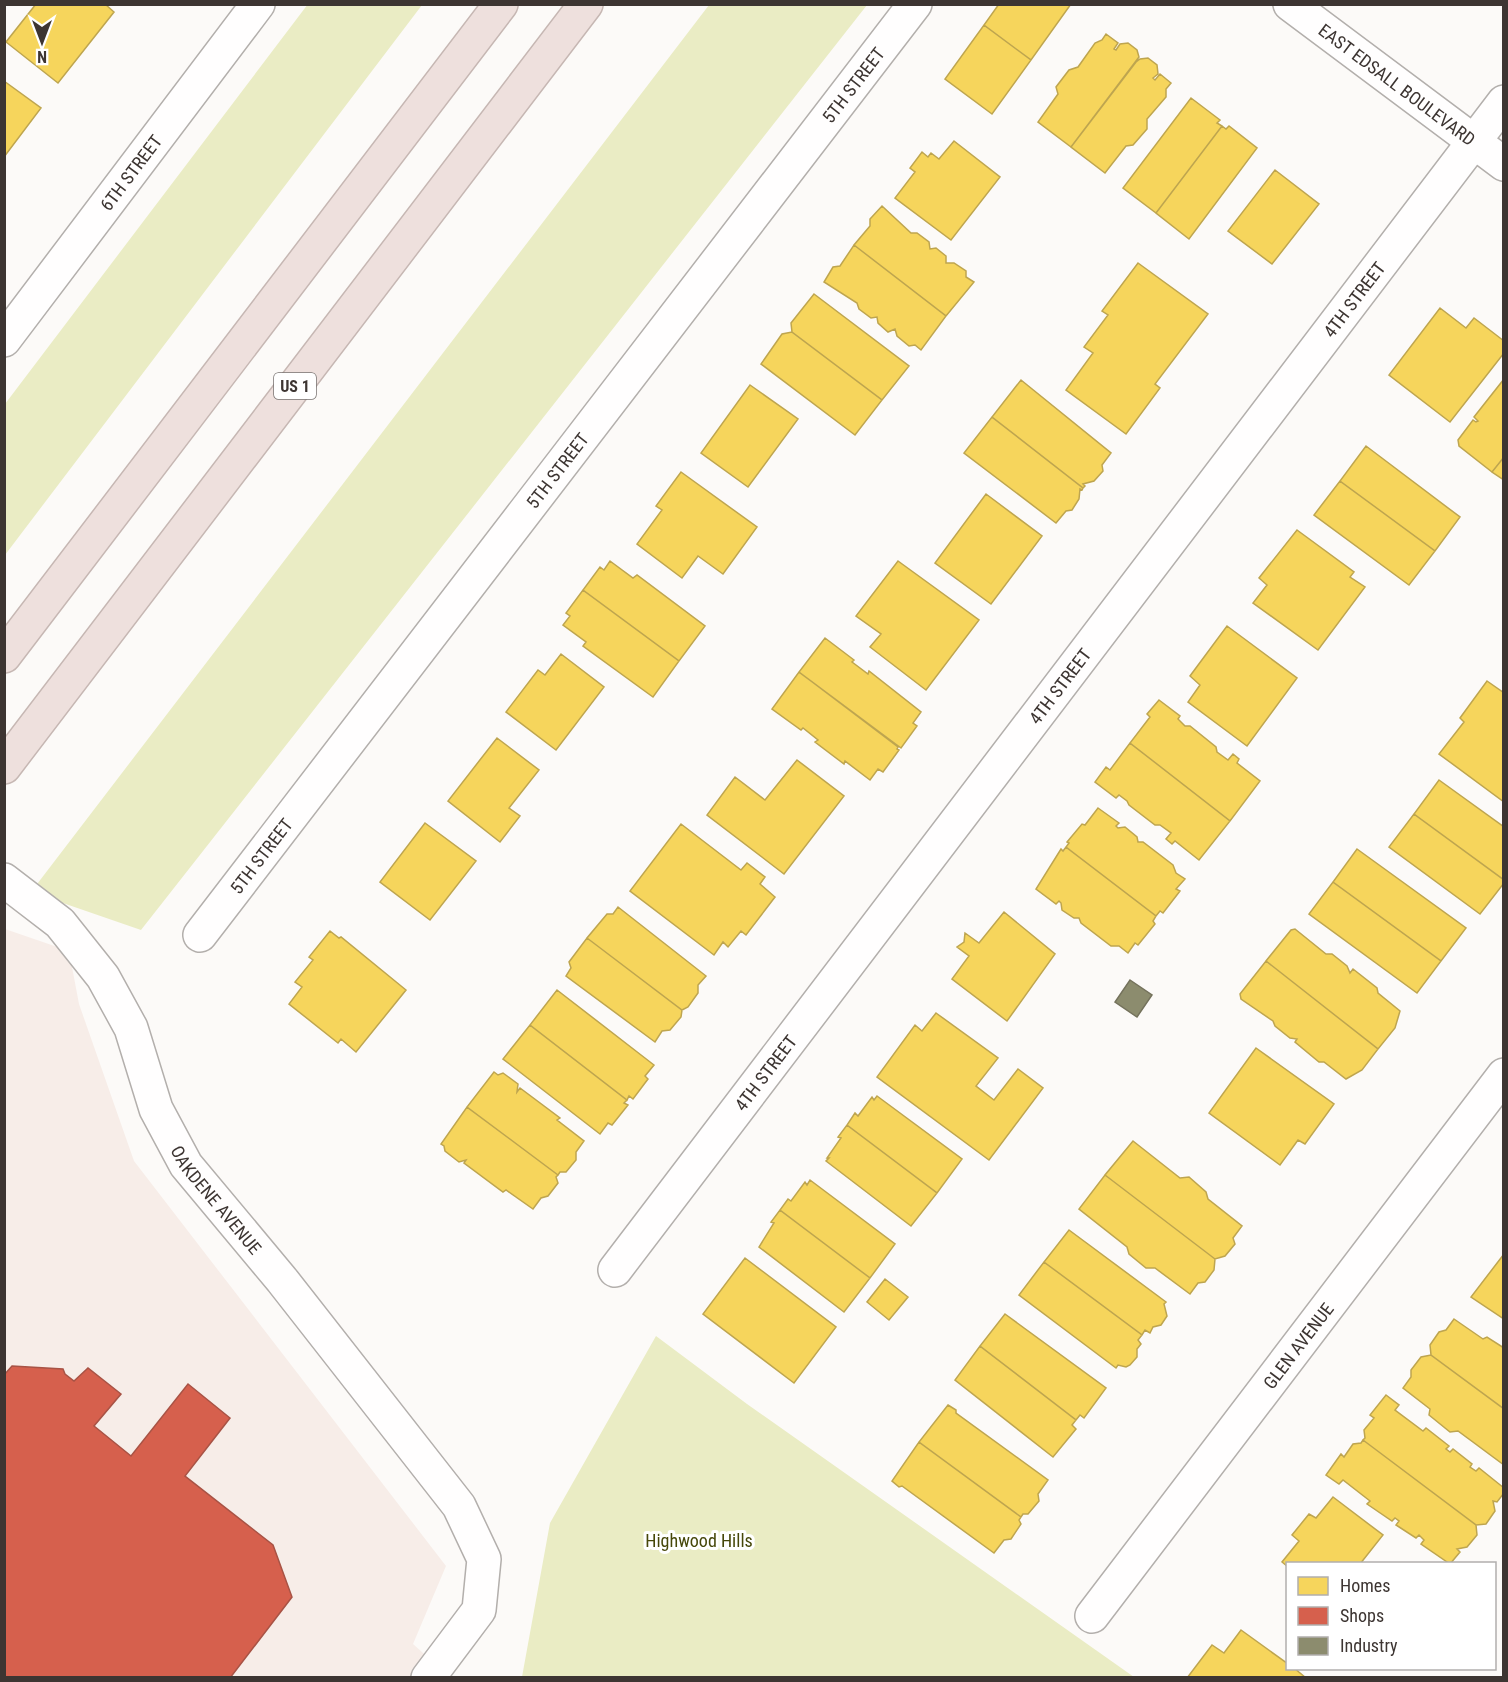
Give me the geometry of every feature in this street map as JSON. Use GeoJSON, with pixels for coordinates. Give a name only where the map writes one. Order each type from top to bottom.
{"type":"FeatureCollection","features":[{"type":"Feature","properties":{"kind":"highway"},"geometry":{"type":"LineString","coordinates":[[4,656],[501,4]]}},
{"type":"Feature","properties":{"kind":"highway","name":"US 1"},"geometry":{"type":"LineString","coordinates":[[4,767],[586,4]]}},
{"type":"Feature","properties":{"kind":"street","name":"6TH STREET"},"geometry":{"type":"LineString","coordinates":[[4,340],[258,4]]}},
{"type":"Feature","properties":{"kind":"street","name":"5TH STREET"},"geometry":{"type":"LineString","coordinates":[[200,935],[915,4]]}},
{"type":"Feature","properties":{"kind":"street","name":"EAST EDSALL BOULEVARD"},"geometry":{"type":"LineString","coordinates":[[1290,4],[1503,164]]}},
{"type":"Feature","properties":{"kind":"street","name":"4TH STREET"},"geometry":{"type":"LineString","coordinates":[[615,1270],[1503,102]]}},
{"type":"Feature","properties":{"kind":"street","name":"OAKDENE AVENUE"},"geometry":{"type":"LineString","coordinates":[[4,880],[60,923],[103,977],[130,1028],[156,1109],[186,1165],[282,1280],[459,1506],[484,1559],[479,1610],[428,1677]]}},
{"type":"Feature","properties":{"kind":"street","name":"GLEN AVENUE"},"geometry":{"type":"LineString","coordinates":[[1092,1616],[1503,1075]]}},
{"type":"Feature","properties":{"kind":"shaded area"},"geometry":{"type":"Polygon","coordinates":[[[5,929],[69,951],[79,1004],[134,1161],[446,1566],[413,1644],[450,1677],[5,1678],[5,929]]]}},
{"type":"Feature","properties":{"kind":"green space"},"geometry":{"type":"Polygon","coordinates":[[[308,4],[422,5],[5,555],[5,404],[308,4]]]}},
{"type":"Feature","properties":{"kind":"green space"},"geometry":{"type":"Polygon","coordinates":[[[709,5],[867,5],[141,930],[31,892],[709,5]]]}},
{"type":"Feature","properties":{"kind":"green space","name":"Highwood Hills"},"geometry":{"type":"Polygon","coordinates":[[[656,1336],[747,1404],[1134,1677],[522,1677],[550,1523],[656,1336]]]}},
{"type":"Feature","properties":{"kind":"building: Homes"},"geometry":{"type":"Polygon","coordinates":[[[36,4],[105,4],[114,12],[58,83],[6,42],[36,4]]]}},
{"type":"Feature","properties":{"kind":"building: Homes"},"geometry":{"type":"Polygon","coordinates":[[[999,4],[1071,4],[1031,60],[984,25],[999,4]]]}},
{"type":"Feature","properties":{"kind":"building: Homes"},"geometry":{"type":"Polygon","coordinates":[[[984,25],[1031,60],[992,114],[945,79],[984,25]]]}},
{"type":"Feature","properties":{"kind":"building: Homes"},"geometry":{"type":"Polygon","coordinates":[[[1106,34],[1118,43],[1114,49],[1116,50],[1120,44],[1128,43],[1137,50],[1139,57],[1071,147],[1038,122],[1058,94],[1056,87],[1069,70],[1078,67],[1095,43],[1102,40],[1106,34]]]}},
{"type":"Feature","properties":{"kind":"building: Homes"},"geometry":{"type":"Polygon","coordinates":[[[1148,58],[1157,65],[1158,74],[1153,78],[1155,80],[1160,74],[1171,83],[1166,89],[1166,97],[1147,119],[1147,129],[1133,145],[1126,146],[1105,173],[1071,147],[1136,62],[1148,58]]]}},
{"type":"Feature","properties":{"kind":"building: Homes"},"geometry":{"type":"Polygon","coordinates":[[[4,81],[41,108],[4,157],[4,81]]]}},
{"type":"Feature","properties":{"kind":"building: Homes"},"geometry":{"type":"Polygon","coordinates":[[[1191,98],[1220,120],[1217,123],[1222,126],[1156,213],[1123,188],[1191,98]]]}},
{"type":"Feature","properties":{"kind":"building: Homes"},"geometry":{"type":"Polygon","coordinates":[[[1222,126],[1226,129],[1229,126],[1257,148],[1189,239],[1156,213],[1222,126]]]}},
{"type":"Feature","properties":{"kind":"building: Homes"},"geometry":{"type":"Polygon","coordinates":[[[954,141],[1000,177],[951,240],[895,198],[915,172],[910,168],[922,152],[928,157],[931,153],[939,159],[954,141]]]}},
{"type":"Feature","properties":{"kind":"building: Homes"},"geometry":{"type":"Polygon","coordinates":[[[1275,170],[1319,204],[1272,264],[1228,231],[1275,170]]]}},
{"type":"Feature","properties":{"kind":"building: Homes"},"geometry":{"type":"Polygon","coordinates":[[[882,206],[911,233],[917,233],[929,242],[930,249],[936,248],[946,256],[946,263],[954,263],[966,271],[966,277],[974,282],[946,316],[854,245],[870,226],[870,219],[882,206]]]}},
{"type":"Feature","properties":{"kind":"building: Homes"},"geometry":{"type":"Polygon","coordinates":[[[854,245],[946,316],[921,350],[915,345],[909,346],[897,336],[895,329],[888,332],[878,323],[877,317],[871,318],[859,309],[857,303],[824,282],[833,267],[840,266],[854,245]]]}},
{"type":"Feature","properties":{"kind":"building: Homes"},"geometry":{"type":"Polygon","coordinates":[[[1138,263],[1208,314],[1155,384],[1160,388],[1126,434],[1066,390],[1093,353],[1084,347],[1108,315],[1102,311],[1138,263]]]}},
{"type":"Feature","properties":{"kind":"building: Homes"},"geometry":{"type":"Polygon","coordinates":[[[814,294],[909,366],[882,400],[792,332],[791,323],[814,294]]]}},
{"type":"Feature","properties":{"kind":"building: Homes"},"geometry":{"type":"Polygon","coordinates":[[[1440,308],[1466,328],[1474,318],[1504,341],[1504,353],[1450,422],[1389,375],[1440,308]]]}},
{"type":"Feature","properties":{"kind":"building: Homes"},"geometry":{"type":"Polygon","coordinates":[[[792,332],[882,400],[855,435],[761,364],[782,334],[792,332]]]}},
{"type":"Feature","properties":{"kind":"building: Homes"},"geometry":{"type":"Polygon","coordinates":[[[1504,379],[1504,457],[1492,472],[1459,446],[1458,440],[1473,420],[1478,421],[1474,417],[1504,379]]]}},
{"type":"Feature","properties":{"kind":"building: Homes"},"geometry":{"type":"Polygon","coordinates":[[[1021,380],[1111,453],[1102,465],[1103,471],[1094,481],[1083,484],[1085,486],[1083,488],[992,417],[1021,380]]]}},
{"type":"Feature","properties":{"kind":"building: Homes"},"geometry":{"type":"Polygon","coordinates":[[[750,385],[798,419],[748,487],[701,453],[750,385]]]}},
{"type":"Feature","properties":{"kind":"building: Homes"},"geometry":{"type":"Polygon","coordinates":[[[992,417],[1083,488],[1080,489],[1079,499],[1072,510],[1066,511],[1056,523],[964,453],[992,417]]]}},
{"type":"Feature","properties":{"kind":"building: Homes"},"geometry":{"type":"Polygon","coordinates":[[[1366,446],[1460,517],[1435,551],[1340,481],[1366,446]]]}},
{"type":"Feature","properties":{"kind":"building: Homes"},"geometry":{"type":"Polygon","coordinates":[[[1504,457],[1504,480],[1492,472],[1504,457]]]}},
{"type":"Feature","properties":{"kind":"building: Homes"},"geometry":{"type":"Polygon","coordinates":[[[681,472],[757,527],[723,574],[698,556],[682,578],[637,544],[662,510],[656,506],[681,472]]]}},
{"type":"Feature","properties":{"kind":"building: Homes"},"geometry":{"type":"Polygon","coordinates":[[[1340,481],[1435,551],[1409,585],[1314,515],[1340,481]]]}},
{"type":"Feature","properties":{"kind":"building: Homes"},"geometry":{"type":"Polygon","coordinates":[[[986,494],[1042,536],[991,604],[935,563],[986,494]]]}},
{"type":"Feature","properties":{"kind":"building: Homes"},"geometry":{"type":"Polygon","coordinates":[[[1297,530],[1354,572],[1350,577],[1365,587],[1318,650],[1253,603],[1267,585],[1259,578],[1297,530]]]}},
{"type":"Feature","properties":{"kind":"building: Homes"},"geometry":{"type":"Polygon","coordinates":[[[610,561],[633,578],[637,575],[705,626],[679,661],[583,590],[600,567],[604,570],[610,561]]]}},
{"type":"Feature","properties":{"kind":"building: Homes"},"geometry":{"type":"Polygon","coordinates":[[[898,561],[979,620],[926,690],[870,647],[881,634],[856,616],[898,561]]]}},
{"type":"Feature","properties":{"kind":"building: Homes"},"geometry":{"type":"Polygon","coordinates":[[[583,590],[679,661],[653,697],[583,646],[586,642],[563,625],[570,616],[566,613],[583,590]]]}},
{"type":"Feature","properties":{"kind":"building: Homes"},"geometry":{"type":"Polygon","coordinates":[[[1227,626],[1297,678],[1247,746],[1188,702],[1200,685],[1190,676],[1227,626]]]}},
{"type":"Feature","properties":{"kind":"building: Homes"},"geometry":{"type":"Polygon","coordinates":[[[825,638],[854,660],[852,662],[868,674],[869,671],[921,712],[913,723],[917,726],[901,748],[799,672],[825,638]]]}},
{"type":"Feature","properties":{"kind":"building: Homes"},"geometry":{"type":"Polygon","coordinates":[[[561,654],[604,687],[556,750],[506,712],[538,670],[545,675],[561,654]]]}},
{"type":"Feature","properties":{"kind":"building: Homes"},"geometry":{"type":"Polygon","coordinates":[[[799,672],[898,747],[899,750],[883,772],[878,769],[870,780],[815,742],[818,740],[803,728],[801,730],[772,709],[799,672]]]}},
{"type":"Feature","properties":{"kind":"building: Homes"},"geometry":{"type":"Polygon","coordinates":[[[1487,681],[1504,693],[1504,802],[1439,754],[1464,722],[1460,718],[1487,681]]]}},
{"type":"Feature","properties":{"kind":"building: Homes"},"geometry":{"type":"Polygon","coordinates":[[[1159,700],[1180,716],[1178,719],[1185,726],[1190,726],[1216,747],[1217,752],[1228,760],[1233,754],[1239,759],[1237,763],[1260,781],[1230,821],[1130,743],[1150,717],[1147,714],[1159,700]]]}},
{"type":"Feature","properties":{"kind":"building: Homes"},"geometry":{"type":"Polygon","coordinates":[[[497,738],[539,770],[509,808],[520,816],[500,842],[448,801],[497,738]]]}},
{"type":"Feature","properties":{"kind":"building: Homes"},"geometry":{"type":"Polygon","coordinates":[[[1130,743],[1230,821],[1199,860],[1175,841],[1172,844],[1166,839],[1171,833],[1160,825],[1155,825],[1119,795],[1116,798],[1095,782],[1106,767],[1110,770],[1130,743]]]}},
{"type":"Feature","properties":{"kind":"building: Homes"},"geometry":{"type":"Polygon","coordinates":[[[797,760],[844,796],[784,874],[707,815],[735,777],[765,800],[797,760]]]}},
{"type":"Feature","properties":{"kind":"building: Homes"},"geometry":{"type":"Polygon","coordinates":[[[1439,780],[1504,827],[1504,880],[1414,814],[1439,780]]]}},
{"type":"Feature","properties":{"kind":"building: Homes"},"geometry":{"type":"Polygon","coordinates":[[[1098,808],[1119,823],[1116,826],[1118,828],[1125,827],[1137,837],[1138,842],[1143,842],[1173,865],[1176,873],[1185,879],[1176,889],[1180,891],[1163,913],[1160,911],[1156,916],[1066,847],[1069,843],[1067,842],[1082,824],[1085,825],[1098,808]]]}},
{"type":"Feature","properties":{"kind":"building: Homes"},"geometry":{"type":"Polygon","coordinates":[[[1414,814],[1504,880],[1480,914],[1389,847],[1414,814]]]}},
{"type":"Feature","properties":{"kind":"building: Homes"},"geometry":{"type":"Polygon","coordinates":[[[425,823],[476,861],[430,920],[380,882],[425,823]]]}},
{"type":"Feature","properties":{"kind":"building: Homes"},"geometry":{"type":"Polygon","coordinates":[[[681,824],[741,870],[747,863],[765,877],[760,884],[775,897],[746,935],[741,931],[728,947],[723,942],[714,955],[630,891],[681,824]]]}},
{"type":"Feature","properties":{"kind":"building: Homes"},"geometry":{"type":"Polygon","coordinates":[[[1066,847],[1156,916],[1153,921],[1155,924],[1138,945],[1135,943],[1128,953],[1119,946],[1111,946],[1081,923],[1079,918],[1074,918],[1062,910],[1059,901],[1056,904],[1036,889],[1061,849],[1063,851],[1066,847]]]}},
{"type":"Feature","properties":{"kind":"building: Homes"},"geometry":{"type":"Polygon","coordinates":[[[1357,849],[1466,928],[1441,961],[1333,882],[1357,849]]]}},
{"type":"Feature","properties":{"kind":"building: Homes"},"geometry":{"type":"Polygon","coordinates":[[[1333,882],[1441,961],[1417,993],[1309,914],[1333,882]]]}},
{"type":"Feature","properties":{"kind":"building: Homes"},"geometry":{"type":"Polygon","coordinates":[[[618,907],[706,976],[698,985],[698,993],[688,1007],[682,1010],[587,938],[607,914],[613,914],[618,907]]]}},
{"type":"Feature","properties":{"kind":"building: Homes"},"geometry":{"type":"Polygon","coordinates":[[[1004,912],[1055,954],[1007,1021],[952,979],[969,956],[957,947],[964,942],[965,933],[979,943],[1004,912]]]}},
{"type":"Feature","properties":{"kind":"building: Homes"},"geometry":{"type":"Polygon","coordinates":[[[1295,929],[1326,954],[1332,954],[1347,966],[1350,973],[1353,969],[1377,988],[1378,993],[1400,1011],[1395,1028],[1378,1049],[1266,961],[1291,930],[1295,929]]]}},
{"type":"Feature","properties":{"kind":"building: Homes"},"geometry":{"type":"Polygon","coordinates":[[[330,931],[339,938],[341,937],[406,990],[356,1052],[341,1039],[338,1043],[289,1004],[302,987],[295,982],[313,960],[309,957],[330,931]]]}},
{"type":"Feature","properties":{"kind":"building: Homes"},"geometry":{"type":"Polygon","coordinates":[[[587,938],[682,1010],[681,1017],[670,1030],[662,1031],[655,1042],[566,976],[571,968],[569,962],[587,938]]]}},
{"type":"Feature","properties":{"kind":"building: Homes"},"geometry":{"type":"Polygon","coordinates":[[[1266,961],[1378,1049],[1362,1070],[1346,1079],[1324,1062],[1319,1062],[1295,1042],[1297,1039],[1290,1038],[1275,1026],[1273,1021],[1241,999],[1240,994],[1266,961]]]}},
{"type":"Feature","properties":{"kind":"building: Homes"},"geometry":{"type":"Polygon","coordinates":[[[557,990],[654,1065],[645,1076],[648,1079],[633,1099],[629,1096],[627,1100],[530,1025],[557,990]]]}},
{"type":"Feature","properties":{"kind":"building: Homes"},"geometry":{"type":"Polygon","coordinates":[[[936,1013],[998,1058],[976,1086],[994,1100],[1018,1069],[1043,1088],[989,1160],[877,1077],[915,1025],[922,1031],[936,1013]]]}},
{"type":"Feature","properties":{"kind":"building: Homes"},"geometry":{"type":"Polygon","coordinates":[[[530,1025],[627,1100],[624,1103],[628,1105],[612,1125],[608,1123],[600,1134],[503,1059],[530,1025]]]}},
{"type":"Feature","properties":{"kind":"building: Homes"},"geometry":{"type":"Polygon","coordinates":[[[1256,1048],[1334,1104],[1305,1144],[1298,1140],[1280,1165],[1209,1113],[1256,1048]]]}},
{"type":"Feature","properties":{"kind":"building: Homes"},"geometry":{"type":"Polygon","coordinates":[[[494,1072],[498,1075],[503,1073],[518,1084],[517,1092],[520,1088],[560,1118],[557,1120],[584,1141],[576,1152],[576,1160],[566,1172],[560,1172],[558,1175],[467,1107],[494,1072]]]}},
{"type":"Feature","properties":{"kind":"building: Homes"},"geometry":{"type":"Polygon","coordinates":[[[877,1096],[962,1159],[937,1193],[847,1125],[855,1113],[858,1116],[872,1097],[874,1100],[877,1096]]]}},
{"type":"Feature","properties":{"kind":"building: Homes"},"geometry":{"type":"Polygon","coordinates":[[[467,1107],[558,1175],[556,1177],[558,1183],[548,1196],[541,1198],[533,1209],[506,1190],[503,1192],[464,1163],[466,1160],[459,1162],[445,1151],[441,1144],[467,1107]]]}},
{"type":"Feature","properties":{"kind":"building: Homes"},"geometry":{"type":"Polygon","coordinates":[[[847,1125],[937,1193],[911,1226],[826,1161],[847,1125]]]}},
{"type":"Feature","properties":{"kind":"building: Homes"},"geometry":{"type":"Polygon","coordinates":[[[1133,1141],[1180,1178],[1189,1177],[1206,1192],[1208,1199],[1242,1226],[1233,1238],[1235,1244],[1225,1256],[1215,1259],[1105,1175],[1133,1141]]]}},
{"type":"Feature","properties":{"kind":"building: Homes"},"geometry":{"type":"Polygon","coordinates":[[[1105,1175],[1215,1259],[1214,1270],[1205,1282],[1198,1283],[1190,1294],[1155,1268],[1146,1268],[1129,1254],[1127,1247],[1079,1209],[1105,1175]]]}},
{"type":"Feature","properties":{"kind":"building: Homes"},"geometry":{"type":"Polygon","coordinates":[[[810,1180],[895,1244],[870,1278],[780,1210],[788,1199],[791,1201],[805,1182],[807,1185],[810,1180]]]}},
{"type":"Feature","properties":{"kind":"building: Homes"},"geometry":{"type":"Polygon","coordinates":[[[780,1210],[870,1278],[844,1312],[759,1247],[774,1223],[771,1222],[780,1210]]]}},
{"type":"Feature","properties":{"kind":"building: Homes"},"geometry":{"type":"Polygon","coordinates":[[[1069,1230],[1166,1302],[1164,1304],[1167,1316],[1161,1325],[1153,1327],[1150,1333],[1145,1330],[1142,1335],[1044,1262],[1069,1230]]]}},
{"type":"Feature","properties":{"kind":"building: Homes"},"geometry":{"type":"Polygon","coordinates":[[[1504,1254],[1504,1319],[1471,1297],[1504,1254]]]}},
{"type":"Feature","properties":{"kind":"building: Homes"},"geometry":{"type":"Polygon","coordinates":[[[745,1258],[836,1327],[794,1383],[703,1314],[745,1258]]]}},
{"type":"Feature","properties":{"kind":"building: Homes"},"geometry":{"type":"Polygon","coordinates":[[[1044,1262],[1142,1335],[1138,1340],[1141,1344],[1137,1349],[1137,1357],[1130,1365],[1126,1367],[1118,1365],[1116,1368],[1019,1295],[1044,1262]]]}},
{"type":"Feature","properties":{"kind":"building: Homes"},"geometry":{"type":"Polygon","coordinates":[[[885,1279],[908,1297],[889,1320],[867,1302],[885,1279]]]}},
{"type":"Feature","properties":{"kind":"building: Homes"},"geometry":{"type":"Polygon","coordinates":[[[1005,1314],[1106,1388],[1084,1418],[1080,1415],[1076,1420],[980,1346],[1005,1314]]]}},
{"type":"Feature","properties":{"kind":"building: Homes"},"geometry":{"type":"Polygon","coordinates":[[[1454,1319],[1483,1339],[1487,1337],[1504,1348],[1504,1409],[1431,1355],[1430,1345],[1439,1332],[1446,1330],[1454,1319]]]}},
{"type":"Feature","properties":{"kind":"building: Homes"},"geometry":{"type":"Polygon","coordinates":[[[980,1346],[1076,1420],[1072,1425],[1076,1429],[1053,1457],[955,1380],[980,1346]]]}},
{"type":"Feature","properties":{"kind":"building: Homes"},"geometry":{"type":"Polygon","coordinates":[[[1431,1355],[1504,1409],[1504,1465],[1458,1431],[1450,1432],[1429,1415],[1430,1409],[1403,1388],[1411,1377],[1411,1370],[1421,1357],[1431,1355]]]}},
{"type":"Feature","properties":{"kind":"building: Homes"},"geometry":{"type":"Polygon","coordinates":[[[1386,1395],[1399,1405],[1395,1410],[1423,1431],[1426,1428],[1449,1446],[1446,1449],[1450,1452],[1453,1449],[1472,1464],[1470,1467],[1476,1471],[1479,1468],[1504,1488],[1504,1493],[1497,1502],[1493,1501],[1495,1511],[1486,1524],[1476,1525],[1363,1440],[1364,1430],[1374,1418],[1370,1415],[1386,1395]]]}},
{"type":"Feature","properties":{"kind":"building: Homes"},"geometry":{"type":"Polygon","coordinates":[[[948,1405],[1048,1480],[1038,1494],[1039,1501],[1028,1514],[1023,1514],[1021,1517],[919,1442],[948,1405]]]}},
{"type":"Feature","properties":{"kind":"building: Homes"},"geometry":{"type":"Polygon","coordinates":[[[1363,1440],[1476,1525],[1477,1535],[1467,1547],[1457,1549],[1460,1552],[1452,1562],[1447,1562],[1421,1544],[1424,1540],[1419,1535],[1416,1538],[1396,1525],[1399,1521],[1395,1518],[1392,1521],[1367,1504],[1370,1501],[1343,1480],[1339,1484],[1326,1475],[1341,1454],[1344,1457],[1353,1444],[1361,1443],[1363,1440]]]}},
{"type":"Feature","properties":{"kind":"building: Homes"},"geometry":{"type":"Polygon","coordinates":[[[919,1442],[1021,1517],[1019,1520],[1021,1524],[1011,1539],[1004,1540],[994,1553],[892,1481],[919,1442]]]}},
{"type":"Feature","properties":{"kind":"building: Homes"},"geometry":{"type":"Polygon","coordinates":[[[1333,1497],[1383,1535],[1362,1562],[1286,1562],[1286,1565],[1282,1562],[1299,1541],[1292,1535],[1309,1514],[1316,1518],[1333,1497]]]}},
{"type":"Feature","properties":{"kind":"building: Homes"},"geometry":{"type":"Polygon","coordinates":[[[1241,1630],[1286,1663],[1286,1670],[1296,1670],[1306,1678],[1187,1678],[1212,1645],[1224,1653],[1241,1630]]]}},
{"type":"Feature","properties":{"kind":"building: Shops"},"geometry":{"type":"Polygon","coordinates":[[[12,1366],[63,1369],[65,1374],[74,1381],[88,1368],[121,1394],[94,1426],[131,1456],[188,1384],[230,1418],[185,1476],[273,1545],[292,1597],[230,1678],[4,1678],[4,1375],[12,1366]]]}},
{"type":"Feature","properties":{"kind":"building: Industry"},"geometry":{"type":"Polygon","coordinates":[[[1130,980],[1152,995],[1137,1017],[1115,1002],[1130,980]]]}}]}
